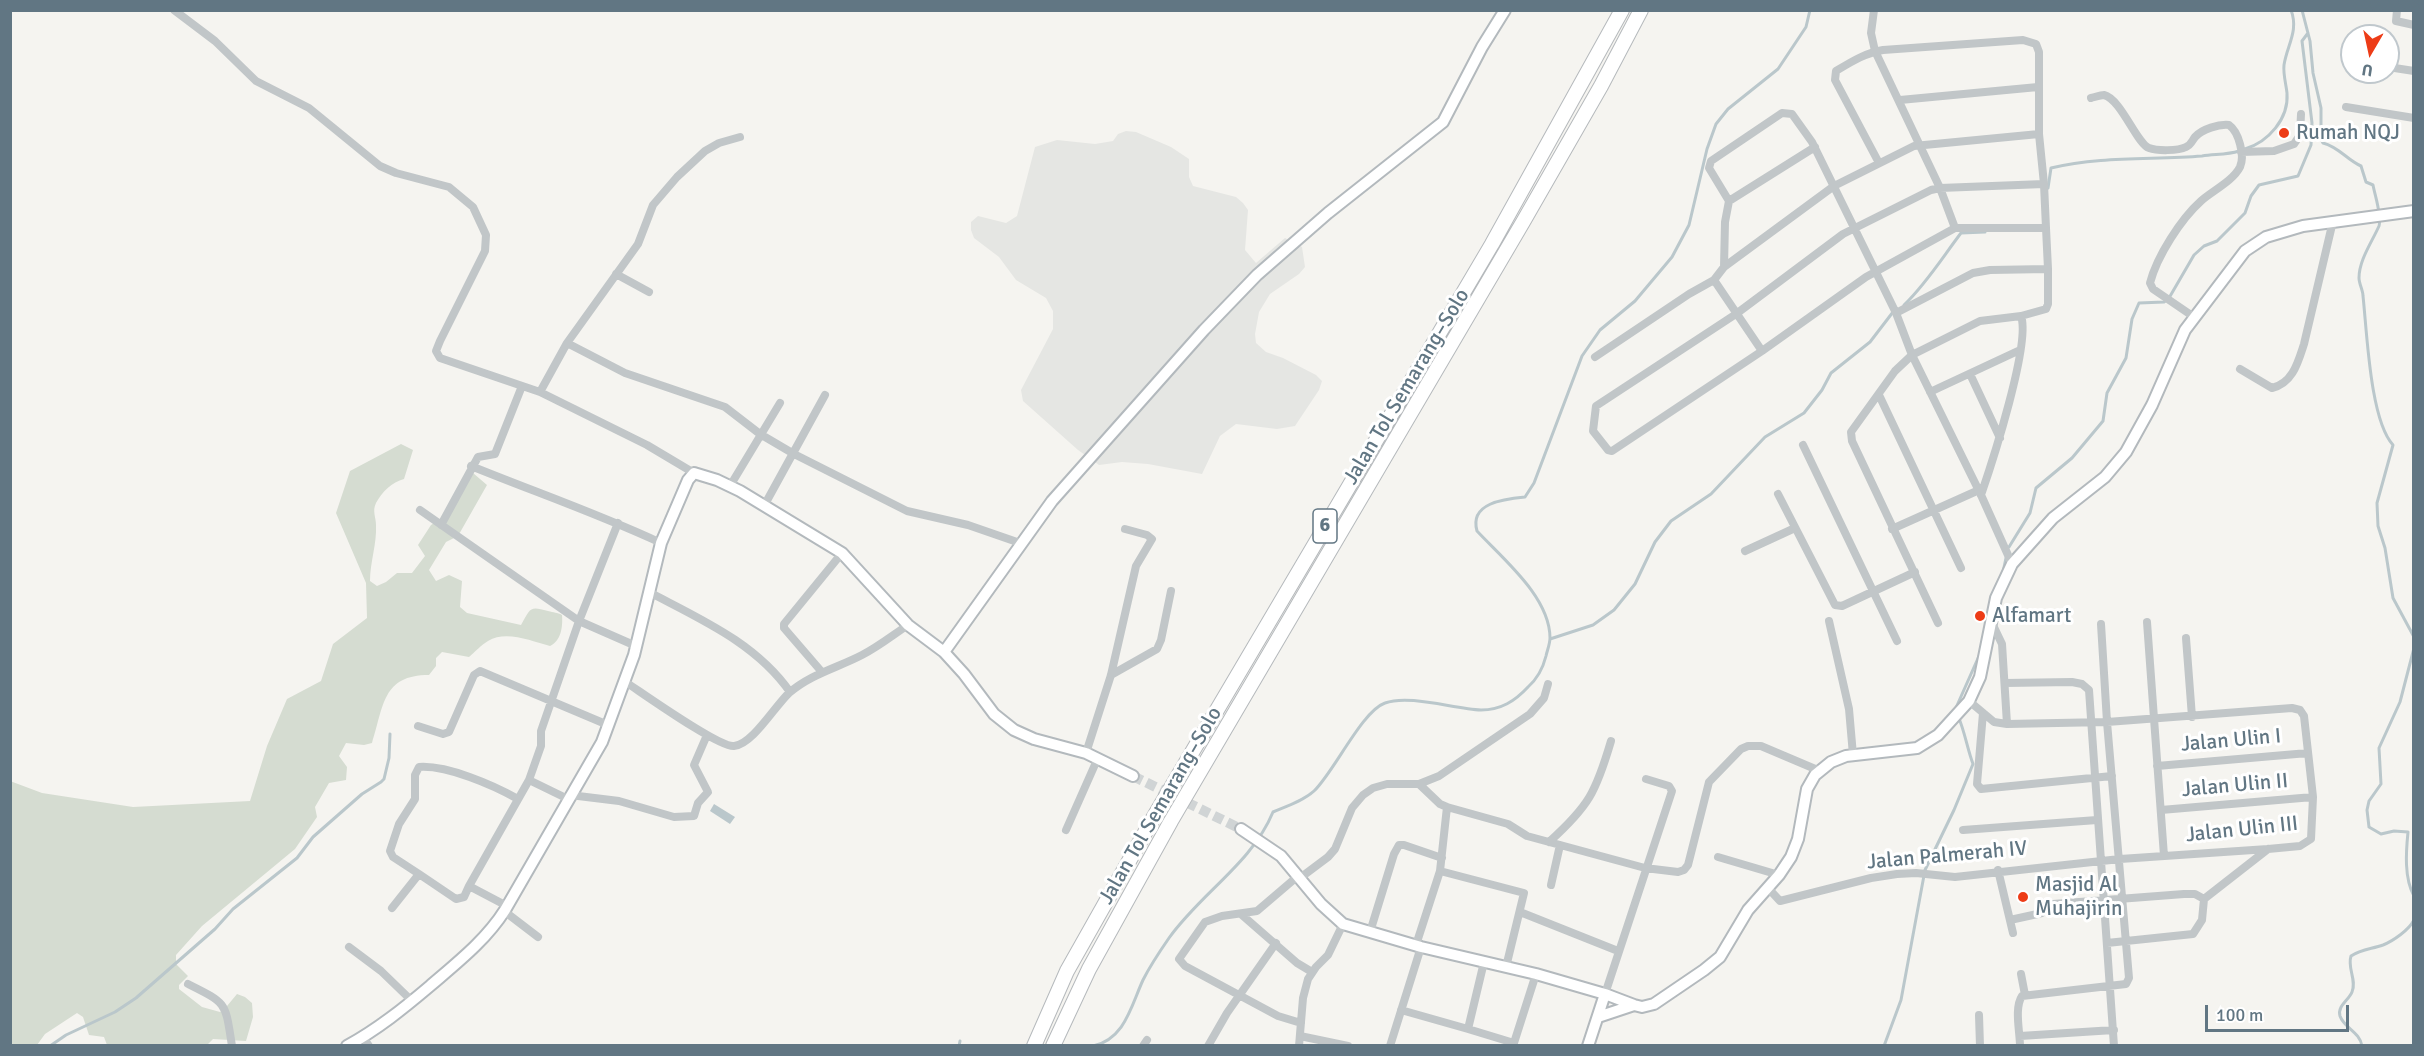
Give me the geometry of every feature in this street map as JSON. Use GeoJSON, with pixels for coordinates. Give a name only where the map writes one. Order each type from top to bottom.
{"type":"FeatureCollection","features":[{"type":"Feature","properties":{"kind":"highway","name":"Jalan Tol Semarang–Solo"},"geometry":{"type":"LineString","coordinates":[[1034,1046],[1067,971],[1155,815],[1492,244],[1622,10]]}},
{"type":"Feature","properties":{"kind":"highway","name":"Jalan Tol Semarang–Solo"},"geometry":{"type":"LineString","coordinates":[[1053,1046],[1089,969],[1172,821],[1534,203],[1607,76],[1641,10]]}},
{"type":"Feature","properties":{"kind":"street"},"geometry":{"type":"LineString","coordinates":[[174,10],[215,41],[256,81],[309,108],[380,166],[396,173],[449,187],[468,202],[484,229],[487,240],[485,251],[440,341],[437,355],[442,359],[540,392],[647,445],[694,473],[730,486],[842,553],[908,625],[944,652],[994,714],[1008,726],[1034,740],[1086,753],[1133,776]]}},
{"type":"Feature","properties":{"kind":"street"},"geometry":{"type":"LineString","coordinates":[[944,652],[1052,501],[1204,330],[1257,275],[1328,213],[1443,122],[1482,47],[1505,10]]}},
{"type":"Feature","properties":{"kind":"street"},"geometry":{"type":"LineString","coordinates":[[1874,10],[1871,33],[1875,51],[1940,188],[1955,228]]}},
{"type":"Feature","properties":{"kind":"street"},"geometry":{"type":"LineString","coordinates":[[2397,10],[2396,21],[2414,25]]}},
{"type":"Feature","properties":{"kind":"street"},"geometry":{"type":"LineString","coordinates":[[1879,163],[1835,80],[1836,71],[1875,51],[2023,40],[2036,44],[2039,52],[2039,134],[2048,270],[2046,309],[2021,316],[1980,321],[1912,354],[1900,366],[1853,429],[1851,436],[1892,529],[1938,623]]}},
{"type":"Feature","properties":{"kind":"street"},"geometry":{"type":"LineString","coordinates":[[1900,100],[2038,87]]}},
{"type":"Feature","properties":{"kind":"street"},"geometry":{"type":"LineString","coordinates":[[2091,98],[2102,95],[2108,97],[2148,148],[2183,148],[2202,132],[2226,125],[2234,129],[2242,160],[2237,171],[2201,201],[2183,221],[2158,264],[2150,287],[2194,317]]}},
{"type":"Feature","properties":{"kind":"street"},"geometry":{"type":"LineString","coordinates":[[2346,107],[2414,118]]}},
{"type":"Feature","properties":{"kind":"street"},"geometry":{"type":"LineString","coordinates":[[1724,267],[1725,222],[1729,201],[1709,168],[1709,164],[1782,113],[1792,114],[1815,147],[1896,313],[1912,354],[2012,564]]}},
{"type":"Feature","properties":{"kind":"street"},"geometry":{"type":"LineString","coordinates":[[2241,150],[2274,151],[2294,144],[2300,135],[2301,114]]}},
{"type":"Feature","properties":{"kind":"street"},"geometry":{"type":"LineString","coordinates":[[1595,357],[1689,294],[1714,280],[1724,267],[1834,186],[1879,163],[1918,144],[2039,134]]}},
{"type":"Feature","properties":{"kind":"street"},"geometry":{"type":"LineString","coordinates":[[540,392],[567,343],[638,244],[653,206],[677,177],[705,151],[719,143],[740,137]]}},
{"type":"Feature","properties":{"kind":"street"},"geometry":{"type":"LineString","coordinates":[[1729,201],[1815,147]]}},
{"type":"Feature","properties":{"kind":"street"},"geometry":{"type":"LineString","coordinates":[[2044,184],[1940,188],[1853,228],[1736,314],[1596,406],[1593,431],[1608,450],[1612,451],[1875,272],[1955,228],[2046,228]]}},
{"type":"Feature","properties":{"kind":"street"},"geometry":{"type":"LineString","coordinates":[[1241,829],[1286,861],[1321,904],[1343,924],[1419,946],[1536,974],[1634,1005],[1654,1004],[1713,963],[1726,949],[1748,910],[1779,875],[1791,857],[1798,839],[1807,789],[1820,771],[1830,762],[1854,755],[1917,748],[1938,735],[1969,701],[1980,678],[1991,621],[2002,582],[2012,564],[2053,518],[2105,477],[2126,452],[2152,405],[2174,352],[2194,317],[2224,277],[2254,244],[2285,230],[2333,221],[2414,211]]}},
{"type":"Feature","properties":{"kind":"street"},"geometry":{"type":"LineString","coordinates":[[2240,369],[2272,388],[2281,385],[2290,377],[2298,364],[2304,344],[2333,221]]}},
{"type":"Feature","properties":{"kind":"street"},"geometry":{"type":"LineString","coordinates":[[1896,313],[1973,273],[1990,270],[2048,270]]}},
{"type":"Feature","properties":{"kind":"street"},"geometry":{"type":"LineString","coordinates":[[616,274],[649,292]]}},
{"type":"Feature","properties":{"kind":"street"},"geometry":{"type":"LineString","coordinates":[[1714,280],[1762,351]]}},
{"type":"Feature","properties":{"kind":"street"},"geometry":{"type":"LineString","coordinates":[[1980,493],[2000,438],[2020,350],[2023,331],[2021,316]]}},
{"type":"Feature","properties":{"kind":"street"},"geometry":{"type":"LineString","coordinates":[[567,343],[625,373],[725,406],[760,434],[794,454],[907,511],[968,525],[1020,543]]}},
{"type":"Feature","properties":{"kind":"street"},"geometry":{"type":"LineString","coordinates":[[1930,392],[2020,350]]}},
{"type":"Feature","properties":{"kind":"street"},"geometry":{"type":"LineString","coordinates":[[1970,374],[2000,438]]}},
{"type":"Feature","properties":{"kind":"street"},"geometry":{"type":"LineString","coordinates":[[441,525],[471,466],[479,456],[495,454],[522,386]]}},
{"type":"Feature","properties":{"kind":"street"},"geometry":{"type":"LineString","coordinates":[[764,506],[825,394]]}},
{"type":"Feature","properties":{"kind":"street"},"geometry":{"type":"LineString","coordinates":[[1879,395],[1961,568]]}},
{"type":"Feature","properties":{"kind":"street"},"geometry":{"type":"LineString","coordinates":[[730,486],[780,403]]}},
{"type":"Feature","properties":{"kind":"street"},"geometry":{"type":"LineString","coordinates":[[1803,445],[1897,641]]}},
{"type":"Feature","properties":{"kind":"street"},"geometry":{"type":"LineString","coordinates":[[471,466],[618,523],[661,543]]}},
{"type":"Feature","properties":{"kind":"street"},"geometry":{"type":"LineString","coordinates":[[347,1046],[366,1041],[475,947],[496,924],[506,908],[602,742],[636,646],[661,543],[688,480],[694,473]]}},
{"type":"Feature","properties":{"kind":"street"},"geometry":{"type":"LineString","coordinates":[[1892,529],[1935,509],[1980,493]]}},
{"type":"Feature","properties":{"kind":"street"},"geometry":{"type":"LineString","coordinates":[[1778,494],[1835,605],[1842,606],[1915,572]]}},
{"type":"Feature","properties":{"kind":"street"},"geometry":{"type":"LineString","coordinates":[[420,510],[579,621],[636,646]]}},
{"type":"Feature","properties":{"kind":"street"},"geometry":{"type":"LineString","coordinates":[[518,799],[484,782],[429,767],[419,767],[415,775],[415,799],[399,824],[390,851],[393,857],[456,899],[464,897],[529,780],[541,746],[541,731],[551,701],[579,621],[618,523]]}},
{"type":"Feature","properties":{"kind":"street"},"geometry":{"type":"LineString","coordinates":[[1745,551],[1795,528]]}},
{"type":"Feature","properties":{"kind":"street"},"geometry":{"type":"LineString","coordinates":[[1086,753],[1111,675],[1136,566],[1152,539],[1147,535],[1125,529]]}},
{"type":"Feature","properties":{"kind":"street"},"geometry":{"type":"LineString","coordinates":[[821,671],[784,628],[784,624],[842,553]]}},
{"type":"Feature","properties":{"kind":"street"},"geometry":{"type":"LineString","coordinates":[[1111,675],[1157,649],[1163,633],[1171,591]]}},
{"type":"Feature","properties":{"kind":"street"},"geometry":{"type":"LineString","coordinates":[[649,592],[706,622],[744,646],[772,669],[790,692]]}},
{"type":"Feature","properties":{"kind":"street"},"geometry":{"type":"LineString","coordinates":[[1829,621],[1849,709],[1854,755]]}},
{"type":"Feature","properties":{"kind":"street"},"geometry":{"type":"LineString","coordinates":[[1991,621],[2002,644],[2007,724]]}},
{"type":"Feature","properties":{"kind":"street"},"geometry":{"type":"LineString","coordinates":[[2147,622],[2164,856]]}},
{"type":"Feature","properties":{"kind":"street"},"geometry":{"type":"LineString","coordinates":[[2020,1046],[2019,1001],[2025,995],[2112,986],[2126,984],[2128,981],[2127,941],[2107,722],[2101,624]]}},
{"type":"Feature","properties":{"kind":"street"},"geometry":{"type":"LineString","coordinates":[[624,681],[725,746],[735,747],[746,741],[790,692],[821,671],[876,648],[908,625]]}},
{"type":"Feature","properties":{"kind":"street"},"geometry":{"type":"LineString","coordinates":[[2186,638],[2192,717]]}},
{"type":"Feature","properties":{"kind":"street"},"geometry":{"type":"LineString","coordinates":[[418,726],[443,734],[449,732],[474,675],[478,672],[608,725]]}},
{"type":"Feature","properties":{"kind":"street"},"geometry":{"type":"LineString","coordinates":[[2005,683],[2072,682],[2082,684],[2089,690],[2097,820],[2112,986],[2114,1046]]}},
{"type":"Feature","properties":{"kind":"street"},"geometry":{"type":"LineString","coordinates":[[1301,1023],[1278,1016],[1185,966],[1179,959],[1205,922],[1222,916],[1242,915],[1260,909],[1335,849],[1352,808],[1372,788],[1387,784],[1419,784],[1439,776],[1530,714],[1544,698],[1548,684]]}},
{"type":"Feature","properties":{"kind":"street"},"geometry":{"type":"LineString","coordinates":[[1969,701],[1994,722],[2007,724],[2107,722],[2296,709],[2304,716],[2313,797]]}},
{"type":"Feature","properties":{"kind":"street"},"geometry":{"type":"LineString","coordinates":[[1983,713],[1977,784],[1981,789],[2112,776]]}},
{"type":"Feature","properties":{"kind":"street"},"geometry":{"type":"LineString","coordinates":[[529,780],[569,797],[619,801],[674,817],[694,816],[698,803],[708,792],[694,765],[707,735]]}},
{"type":"Feature","properties":{"kind":"street"},"geometry":{"type":"LineString","coordinates":[[1549,842],[1583,809],[1594,791],[1611,741]]}},
{"type":"Feature","properties":{"kind":"street"},"geometry":{"type":"LineString","coordinates":[[1419,784],[1447,807],[1508,824],[1527,836],[1645,868],[1678,872],[1687,868],[1709,782],[1741,749],[1748,746],[1761,746],[1820,771]]}},
{"type":"Feature","properties":{"kind":"street","name":"Jalan Ulin I"},"geometry":{"type":"LineString","coordinates":[[2157,765],[2308,753]]}},
{"type":"Feature","properties":{"kind":"street"},"geometry":{"type":"LineString","coordinates":[[1066,830],[1097,760]]}},
{"type":"Feature","properties":{"kind":"street"},"geometry":{"type":"LineString","coordinates":[[1588,1046],[1672,790],[1670,786],[1646,779]]}},
{"type":"Feature","properties":{"kind":"street","name":"Jalan Ulin II"},"geometry":{"type":"LineString","coordinates":[[2161,810],[2313,797]]}},
{"type":"Feature","properties":{"kind":"street","name":"Jalan Ulin III"},"geometry":{"type":"LineString","coordinates":[[2120,859],[2268,849],[2308,843],[2313,835],[2313,797]]}},
{"type":"Feature","properties":{"kind":"street"},"geometry":{"type":"LineString","coordinates":[[1390,1046],[1440,871],[1447,807]]}},
{"type":"Feature","properties":{"kind":"street"},"geometry":{"type":"LineString","coordinates":[[1963,830],[2097,820]]}},
{"type":"Feature","properties":{"kind":"street"},"geometry":{"type":"LineString","coordinates":[[1370,932],[1394,854],[1399,845],[1442,858]]}},
{"type":"Feature","properties":{"kind":"street"},"geometry":{"type":"LineString","coordinates":[[1551,885],[1560,845]]}},
{"type":"Feature","properties":{"kind":"street"},"geometry":{"type":"LineString","coordinates":[[2108,943],[2193,934],[2202,920],[2204,899],[2268,849]]}},
{"type":"Feature","properties":{"kind":"street"},"geometry":{"type":"LineString","coordinates":[[1718,857],[1779,875]]}},
{"type":"Feature","properties":{"kind":"street","name":"Jalan Palmerah IV"},"geometry":{"type":"LineString","coordinates":[[1768,888],[1780,901],[1871,878],[1916,873],[1955,877],[1998,870],[2120,859]]}},
{"type":"Feature","properties":{"kind":"street"},"geometry":{"type":"LineString","coordinates":[[1998,870],[2013,933]]}},
{"type":"Feature","properties":{"kind":"street"},"geometry":{"type":"LineString","coordinates":[[1440,871],[1524,892],[1506,967]]}},
{"type":"Feature","properties":{"kind":"street"},"geometry":{"type":"LineString","coordinates":[[392,908],[419,874]]}},
{"type":"Feature","properties":{"kind":"street"},"geometry":{"type":"LineString","coordinates":[[469,886],[506,908],[538,937]]}},
{"type":"Feature","properties":{"kind":"street"},"geometry":{"type":"LineString","coordinates":[[2010,920],[2042,913],[2053,904],[2184,894],[2195,894],[2204,899]]}},
{"type":"Feature","properties":{"kind":"street"},"geometry":{"type":"LineString","coordinates":[[1520,912],[1618,951]]}},
{"type":"Feature","properties":{"kind":"street"},"geometry":{"type":"LineString","coordinates":[[1242,915],[1297,963],[1312,972]]}},
{"type":"Feature","properties":{"kind":"street"},"geometry":{"type":"LineString","coordinates":[[1299,1046],[1303,998],[1312,972],[1328,955],[1343,924]]}},
{"type":"Feature","properties":{"kind":"street"},"geometry":{"type":"LineString","coordinates":[[1208,1046],[1239,994],[1276,943]]}},
{"type":"Feature","properties":{"kind":"street"},"geometry":{"type":"LineString","coordinates":[[350,947],[381,971],[412,1001]]}},
{"type":"Feature","properties":{"kind":"street"},"geometry":{"type":"LineString","coordinates":[[1468,1029],[1484,962]]}},
{"type":"Feature","properties":{"kind":"street"},"geometry":{"type":"LineString","coordinates":[[1401,1010],[1514,1044],[1536,974]]}},
{"type":"Feature","properties":{"kind":"street"},"geometry":{"type":"LineString","coordinates":[[2021,974],[2025,995]]}},
{"type":"Feature","properties":{"kind":"street"},"geometry":{"type":"LineString","coordinates":[[188,984],[208,994],[225,1007],[229,1044]]}},
{"type":"Feature","properties":{"kind":"street"},"geometry":{"type":"LineString","coordinates":[[1598,1017],[1634,1005]]}},
{"type":"Feature","properties":{"kind":"street"},"geometry":{"type":"LineString","coordinates":[[1979,1015],[1980,1046]]}},
{"type":"Feature","properties":{"kind":"street"},"geometry":{"type":"LineString","coordinates":[[2020,1036],[2114,1030]]}},
{"type":"Feature","properties":{"kind":"street"},"geometry":{"type":"LineString","coordinates":[[1300,1036],[1348,1046]]}},
{"type":"Feature","properties":{"kind":"shaded area"},"geometry":{"type":"Polygon","coordinates":[[[1126,131],[1136,132],[1171,147],[1189,159],[1189,177],[1193,186],[1236,197],[1243,203],[1248,210],[1245,250],[1256,263],[1285,238],[1302,247],[1305,267],[1299,274],[1270,294],[1259,312],[1255,334],[1256,343],[1266,352],[1316,375],[1322,381],[1319,390],[1295,426],[1277,429],[1236,424],[1220,436],[1202,474],[1148,464],[1122,462],[1099,465],[1078,450],[1023,401],[1021,390],[1053,329],[1053,311],[1046,298],[1016,280],[999,257],[974,238],[971,230],[971,222],[978,216],[1006,223],[1017,216],[1035,147],[1057,140],[1095,144],[1113,141],[1118,134],[1126,131]]]}},
{"type":"Feature","properties":{"kind":"shaded area"},"geometry":{"type":"Polygon","coordinates":[[[401,444],[413,450],[404,479],[388,488],[375,506],[376,532],[370,581],[377,586],[397,573],[412,573],[425,556],[418,545],[431,525],[448,514],[473,473],[487,485],[458,536],[446,542],[429,570],[436,581],[449,575],[462,581],[460,607],[467,613],[521,625],[529,612],[534,609],[562,615],[562,629],[557,641],[550,646],[503,636],[488,641],[469,657],[442,652],[436,658],[436,666],[429,675],[402,680],[393,687],[383,705],[372,743],[364,745],[346,743],[339,756],[347,767],[346,780],[329,783],[315,807],[317,817],[295,849],[202,926],[176,955],[176,964],[188,976],[179,985],[179,989],[202,1007],[220,1012],[237,994],[252,1003],[253,1017],[246,1041],[213,1039],[206,1046],[107,1045],[104,1037],[89,1035],[83,1017],[77,1013],[45,1034],[37,1045],[11,1045],[10,781],[42,793],[133,807],[250,801],[267,746],[287,699],[321,681],[333,644],[367,618],[366,583],[336,513],[350,471],[401,444]]]}},
{"type":"Feature","properties":{"kind":"shaded area"},"geometry":{"type":"Polygon","coordinates":[[[714,804],[735,817],[730,824],[710,811],[714,804]]]}},
{"type":"Feature","properties":{"kind":"waterway"},"geometry":{"type":"LineString","coordinates":[[1093,1046],[1104,1042],[1120,1029],[1146,975],[1169,938],[1252,847],[1273,812],[1314,791],[1358,729],[1376,708],[1385,703],[1406,700],[1481,710],[1495,708],[1507,704],[1518,696],[1537,677],[1550,643],[1548,623],[1534,594],[1512,566],[1477,531],[1478,514],[1483,508],[1498,501],[1525,497],[1534,483],[1582,356],[1600,330],[1635,301],[1672,257],[1689,225],[1707,149],[1716,124],[1728,109],[1778,69],[1806,27],[1810,10]]}},
{"type":"Feature","properties":{"kind":"waterway"},"geometry":{"type":"LineString","coordinates":[[2245,149],[2269,135],[2285,112],[2287,93],[2284,65],[2294,25],[2291,10]]}},
{"type":"Feature","properties":{"kind":"waterway"},"geometry":{"type":"LineString","coordinates":[[2302,10],[2310,41],[2313,73],[2321,108],[2321,139],[2323,143],[2334,147],[2361,166],[2366,182],[2373,185],[2379,212],[2379,226],[2363,258],[2359,278],[2363,294],[2374,396],[2385,433],[2393,445],[2377,503],[2378,526],[2385,548],[2393,598],[2414,637]]}},
{"type":"Feature","properties":{"kind":"waterway"},"geometry":{"type":"LineString","coordinates":[[2009,547],[2030,513],[2036,488],[2072,458],[2103,421],[2107,393],[2126,358],[2132,319],[2139,303],[2164,302],[2169,298],[2194,255],[2204,246],[2217,241],[2245,213],[2251,196],[2259,185],[2298,176],[2311,145],[2312,123],[2302,41],[2308,33]]}},
{"type":"Feature","properties":{"kind":"waterway"},"geometry":{"type":"LineString","coordinates":[[2048,188],[2051,168],[2070,164],[2202,156],[2239,151]]}},
{"type":"Feature","properties":{"kind":"waterway"},"geometry":{"type":"LineString","coordinates":[[1904,305],[1927,280],[1961,233],[1985,232]]}},
{"type":"Feature","properties":{"kind":"waterway"},"geometry":{"type":"LineString","coordinates":[[1550,639],[1593,625],[1614,610],[1635,584],[1655,542],[1671,521],[1711,494],[1765,437],[1804,413],[1822,390],[1831,373],[1870,342],[1893,312]]}},
{"type":"Feature","properties":{"kind":"waterway"},"geometry":{"type":"LineString","coordinates":[[2003,572],[2006,558]]}},
{"type":"Feature","properties":{"kind":"waterway"},"geometry":{"type":"LineString","coordinates":[[2414,648],[2400,702],[2379,748],[2381,784],[2369,801],[2367,810],[2369,827],[2381,834],[2394,831],[2408,832],[2407,873],[2414,896]]}},
{"type":"Feature","properties":{"kind":"waterway"},"geometry":{"type":"LineString","coordinates":[[1955,710],[1979,656]]}},
{"type":"Feature","properties":{"kind":"waterway"},"geometry":{"type":"LineString","coordinates":[[1884,1046],[1901,1000],[1925,870],[1973,764],[1958,716]]}},
{"type":"Feature","properties":{"kind":"waterway"},"geometry":{"type":"LineString","coordinates":[[50,1046],[66,1035],[115,1012],[136,998],[215,929],[233,909],[297,858],[313,837],[362,794],[381,782],[384,779],[389,758],[390,734]]}},
{"type":"Feature","properties":{"kind":"waterway"},"geometry":{"type":"LineString","coordinates":[[2362,1046],[2361,1041],[2340,1016],[2342,1006],[2353,988],[2351,956],[2391,941],[2405,931],[2414,920]]}},
{"type":"Feature","properties":{"kind":"waterway"},"geometry":{"type":"LineString","coordinates":[[959,1046],[960,1041]]}},
{"type":"Feature","properties":{"kind":"tunnel"},"geometry":{"type":"LineString","coordinates":[[1133,776],[1241,829]]}},
{"type":"Feature","properties":{"kind":"place","name":"Rumah NQJ"},"geometry":{"type":"Point","coordinates":[2284,133]}},
{"type":"Feature","properties":{"kind":"place","name":"Alfamart"},"geometry":{"type":"Point","coordinates":[1980,616]}},
{"type":"Feature","properties":{"kind":"place","name":"Masjid Al Muhajirin"},"geometry":{"type":"Point","coordinates":[2023,897]}}]}
